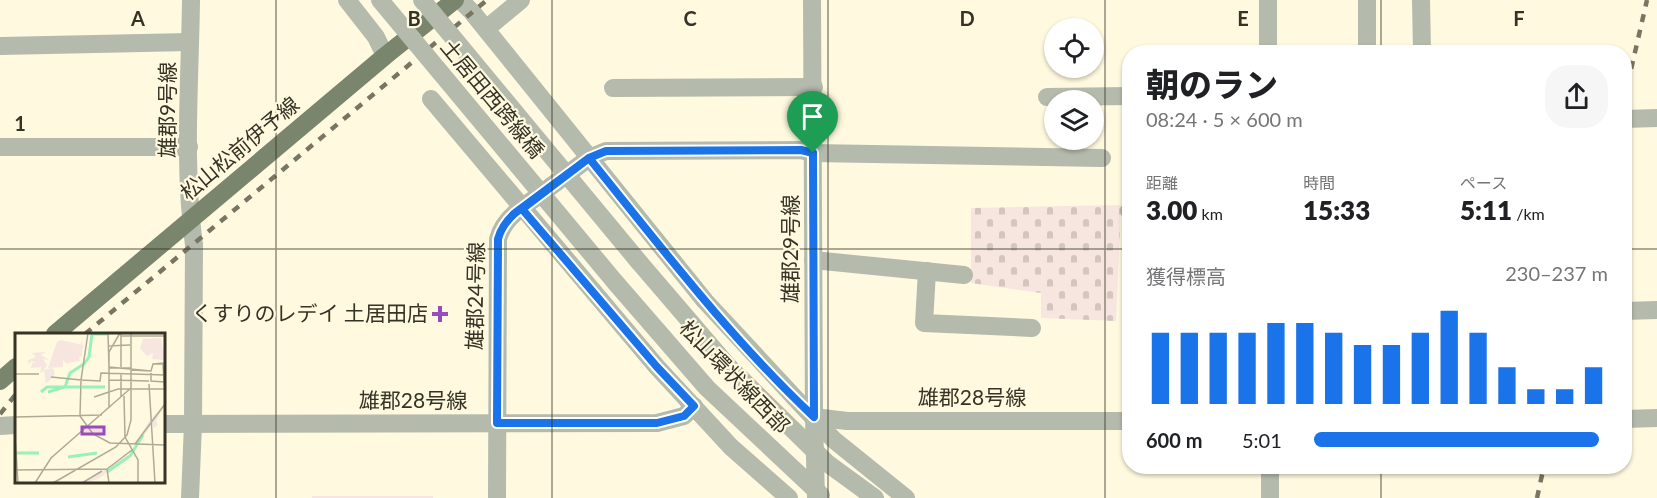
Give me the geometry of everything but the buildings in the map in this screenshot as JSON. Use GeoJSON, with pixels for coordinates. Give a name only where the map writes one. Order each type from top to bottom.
{"type":"FeatureCollection","features":[{"type":"Feature","properties":{"kind":"main road","name":"松山松前伊予線"},"geometry":{"type":"LineString","coordinates":[[56,333],[455,0]]}},
{"type":"Feature","properties":{"kind":"main road"},"geometry":{"type":"LineString","coordinates":[[0,381],[15,368]]}},
{"type":"Feature","properties":{"kind":"street","name":"雄郡9号線"},"geometry":{"type":"LineString","coordinates":[[190,498],[193,424],[194,245],[189,147],[191,0]]}},
{"type":"Feature","properties":{"kind":"street"},"geometry":{"type":"LineString","coordinates":[[347,0],[376,37],[386,56]]}},
{"type":"Feature","properties":{"kind":"street","name":"土居田西跨線橋"},"geometry":{"type":"LineString","coordinates":[[380,0],[615,282]]}},
{"type":"Feature","properties":{"kind":"street","name":"土居田西跨線橋"},"geometry":{"type":"LineString","coordinates":[[422,0],[639,262]]}},
{"type":"Feature","properties":{"kind":"street"},"geometry":{"type":"LineString","coordinates":[[460,0],[486,29],[705,301],[834,440],[906,498]]}},
{"type":"Feature","properties":{"kind":"street"},"geometry":{"type":"LineString","coordinates":[[486,29],[521,0]]}},
{"type":"Feature","properties":{"kind":"street","name":"雄郡29号線"},"geometry":{"type":"LineString","coordinates":[[812,0],[814,417],[819,496]]}},
{"type":"Feature","properties":{"kind":"street"},"geometry":{"type":"LineString","coordinates":[[1268,0],[1268,45]]}},
{"type":"Feature","properties":{"kind":"street"},"geometry":{"type":"LineString","coordinates":[[1367,0],[1367,45]]}},
{"type":"Feature","properties":{"kind":"street"},"geometry":{"type":"LineString","coordinates":[[1422,0],[1422,45]]}},
{"type":"Feature","properties":{"kind":"street"},"geometry":{"type":"LineString","coordinates":[[0,46],[190,42]]}},
{"type":"Feature","properties":{"kind":"street"},"geometry":{"type":"LineString","coordinates":[[623,82],[814,87]]}},
{"type":"Feature","properties":{"kind":"street"},"geometry":{"type":"LineString","coordinates":[[1104,96],[1122,96]]}},
{"type":"Feature","properties":{"kind":"street"},"geometry":{"type":"LineString","coordinates":[[432,99],[522,209],[657,367],[731,447],[789,498]]}},
{"type":"Feature","properties":{"kind":"street"},"geometry":{"type":"LineString","coordinates":[[1632,120],[1657,118]]}},
{"type":"Feature","properties":{"kind":"street"},"geometry":{"type":"LineString","coordinates":[[0,147],[189,147]]}},
{"type":"Feature","properties":{"kind":"street"},"geometry":{"type":"LineString","coordinates":[[589,158],[606,151],[801,150],[813,153],[1102,158]]}},
{"type":"Feature","properties":{"kind":"street","name":"雄郡24号線"},"geometry":{"type":"LineString","coordinates":[[497,498],[498,239],[506,221],[589,158]]}},
{"type":"Feature","properties":{"kind":"street"},"geometry":{"type":"LineString","coordinates":[[813,260],[964,275]]}},
{"type":"Feature","properties":{"kind":"street","name":"松山環状線西部"},"geometry":{"type":"LineString","coordinates":[[639,262],[729,367],[815,452],[875,498]]}},
{"type":"Feature","properties":{"kind":"street"},"geometry":{"type":"LineString","coordinates":[[927,271],[924,323],[1032,328]]}},
{"type":"Feature","properties":{"kind":"street","name":"松山環状線西部"},"geometry":{"type":"LineString","coordinates":[[615,282],[707,388],[819,496]]}},
{"type":"Feature","properties":{"kind":"street"},"geometry":{"type":"LineString","coordinates":[[1632,311],[1657,310]]}},
{"type":"Feature","properties":{"kind":"street","name":"雄郡28号線"},"geometry":{"type":"LineString","coordinates":[[165,424],[657,423],[684,416],[694,406]]}},
{"type":"Feature","properties":{"kind":"street","name":"雄郡28号線"},"geometry":{"type":"LineString","coordinates":[[814,417],[874,421],[1122,421]]}},
{"type":"Feature","properties":{"kind":"street"},"geometry":{"type":"LineString","coordinates":[[1632,419],[1657,418]]}},
{"type":"Feature","properties":{"kind":"street"},"geometry":{"type":"LineString","coordinates":[[0,426],[15,425]]}},
{"type":"Feature","properties":{"kind":"street"},"geometry":{"type":"LineString","coordinates":[[1270,474],[1270,498]]}},
{"type":"Feature","properties":{"kind":"green space"},"geometry":{"type":"Polygon","coordinates":[[[1121,205],[1116,321],[1041,318],[1041,293],[971,283],[971,208],[1121,205]]]}},
{"type":"Feature","properties":{"kind":"green space"},"geometry":{"type":"Polygon","coordinates":[[[312,496],[433,496],[433,498],[312,498],[312,496]]]}},
{"type":"Feature","properties":{"kind":"railway"},"geometry":{"type":"LineString","coordinates":[[86,333],[487,0]]}},
{"type":"Feature","properties":{"kind":"railway"},"geometry":{"type":"LineString","coordinates":[[1632,65],[1647,0]]}},
{"type":"Feature","properties":{"kind":"railway"},"geometry":{"type":"LineString","coordinates":[[0,414],[15,395]]}},
{"type":"Feature","properties":{"kind":"railway"},"geometry":{"type":"LineString","coordinates":[[1537,498],[1542,474]]}},
{"type":"Feature","properties":{"kind":"place","name":"くすりのレデイ 土居田店"},"geometry":{"type":"Point","coordinates":[440,314]}},
{"type":"Feature","properties":{"kind":"route"},"geometry":{"type":"LineString","coordinates":[[813,153],[801,150],[600,152],[589,158],[515,213],[506,221],[498,239],[497,423],[657,423],[684,416],[694,406],[657,367],[522,209],[589,158],[705,301],[814,417],[813,153]]}}]}
